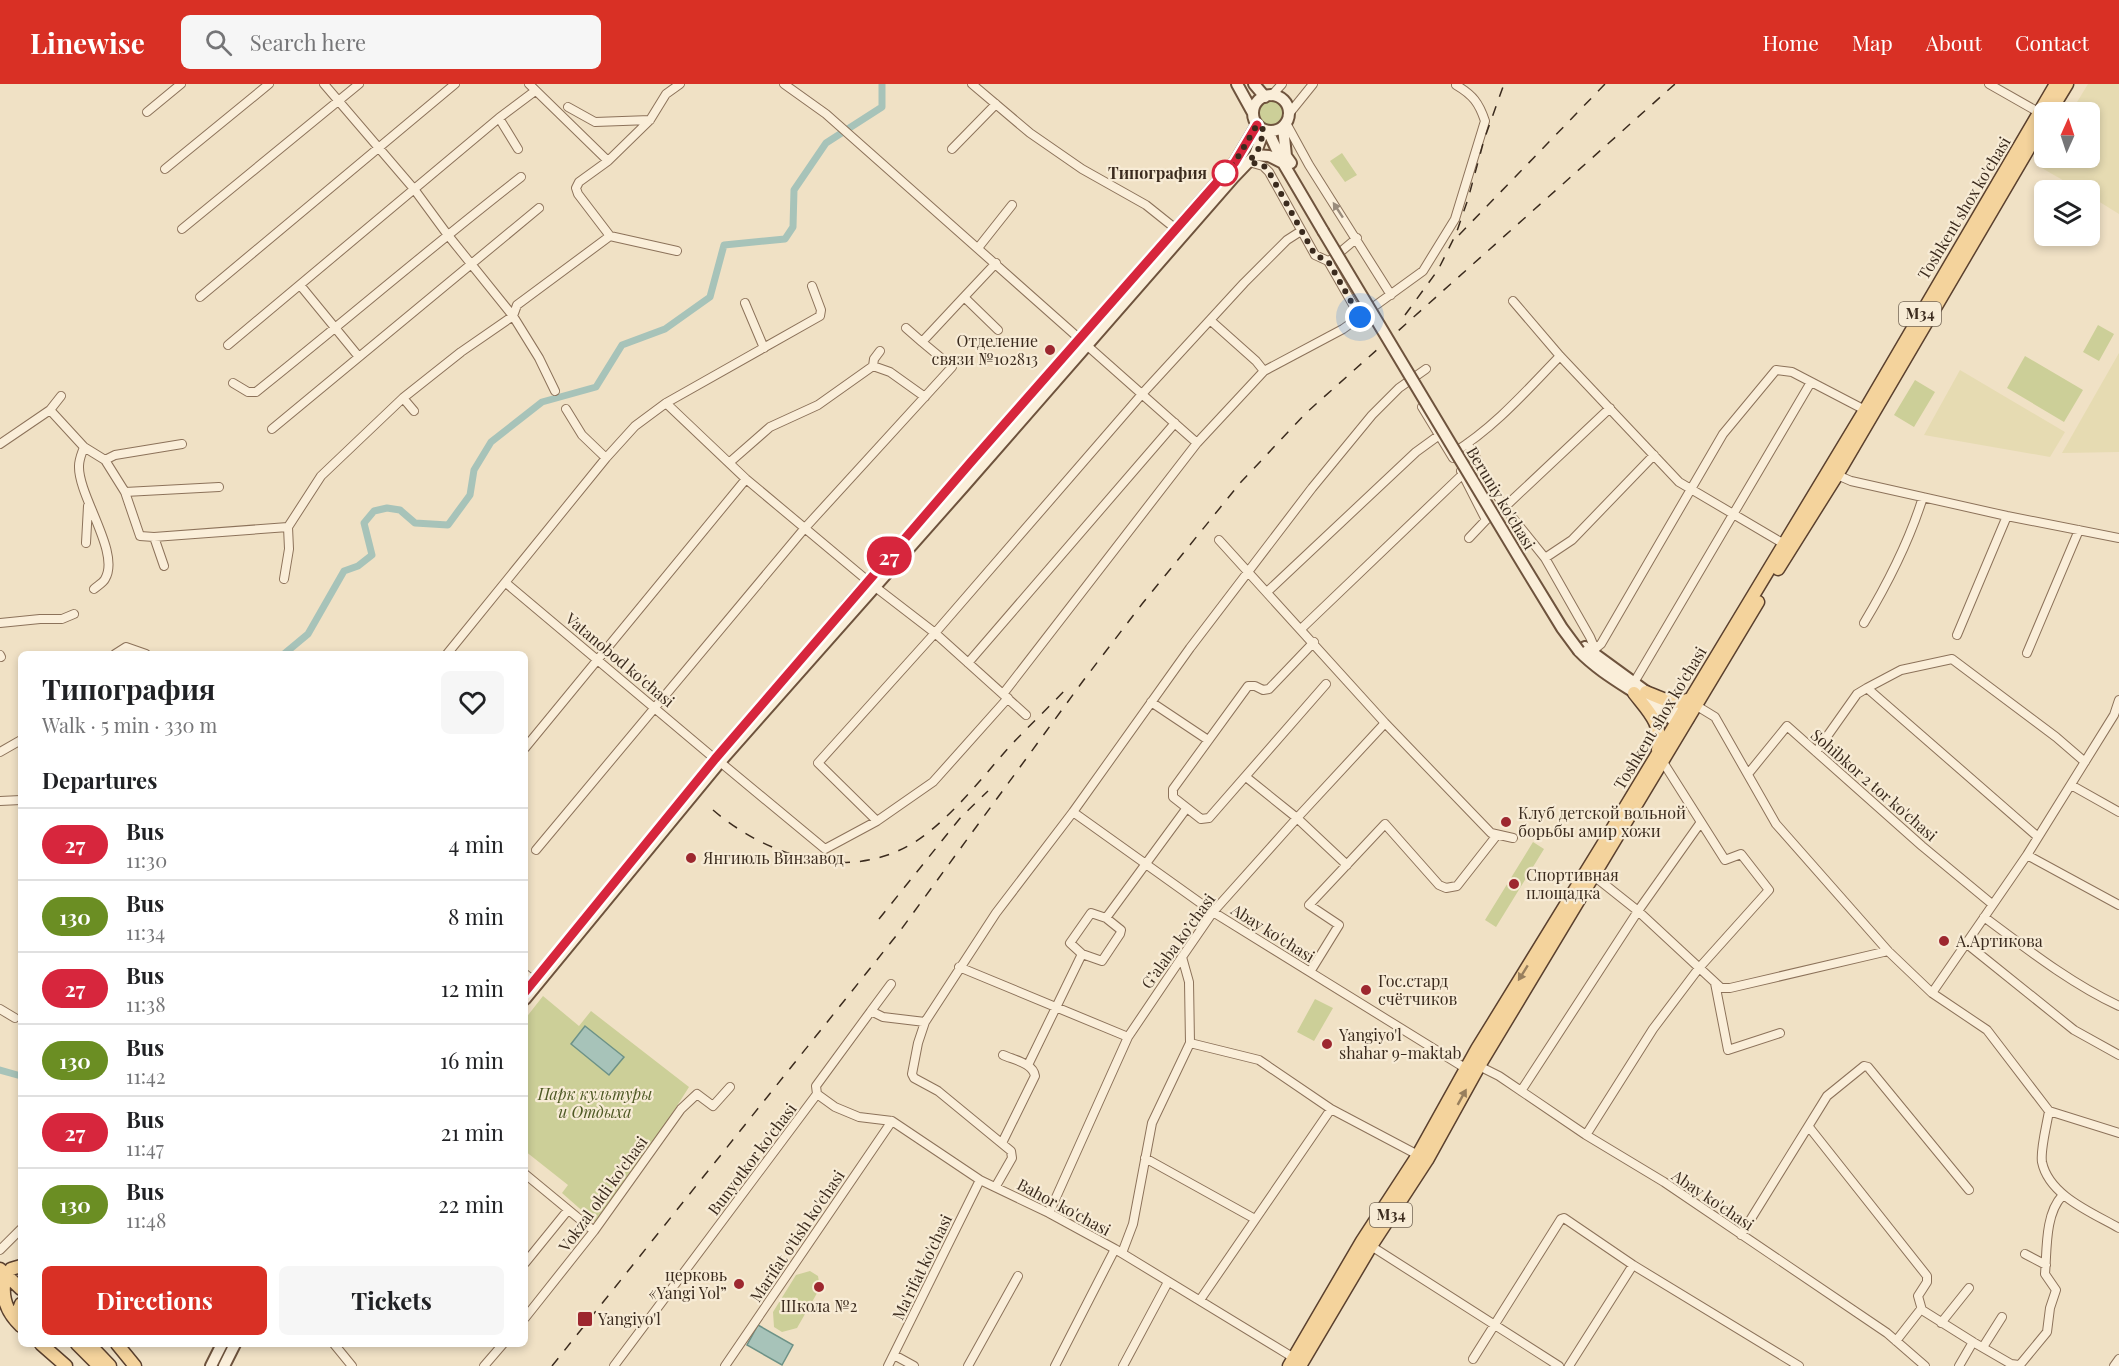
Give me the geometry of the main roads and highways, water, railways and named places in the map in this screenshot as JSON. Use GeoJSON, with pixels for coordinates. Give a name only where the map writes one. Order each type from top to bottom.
{"type":"FeatureCollection","features":[{"type":"Feature","properties":{"kind":"main road","name":"Beruniy ko'chasi"},"geometry":{"type":"LineString","coordinates":[[1237,84],[1283,163],[1530,562],[1589,653],[1636,690],[1682,721]]}},
{"type":"Feature","properties":{"kind":"main road"},"geometry":{"type":"LineString","coordinates":[[1254,84],[1268,96],[1281,99],[1288,109],[1286,121],[1273,131],[1263,128]]}},
{"type":"Feature","properties":{"kind":"main road","name":"Toshkent shox ko'chasi"},"geometry":{"type":"LineString","coordinates":[[2050,102],[2056,84]]}},
{"type":"Feature","properties":{"kind":"main road","name":"Toshkent shox ko'chasi"},"geometry":{"type":"LineString","coordinates":[[2055,102],[2067,84]]}},
{"type":"Feature","properties":{"kind":"main road"},"geometry":{"type":"LineString","coordinates":[[1253,113],[1256,103],[1268,96]]}},
{"type":"Feature","properties":{"kind":"main road","name":"Beruniy ko'chasi"},"geometry":{"type":"LineString","coordinates":[[1286,121],[1286,156],[1326,230]]}},
{"type":"Feature","properties":{"kind":"main road"},"geometry":{"type":"LineString","coordinates":[[532,980],[717,760],[871,584],[1083,343],[1252,159],[1263,128]]}},
{"type":"Feature","properties":{"kind":"main road"},"geometry":{"type":"LineString","coordinates":[[1083,343],[1176,229],[1263,128]]}},
{"type":"Feature","properties":{"kind":"main road","name":"Toshkent shox ko'chasi"},"geometry":{"type":"LineString","coordinates":[[1694,702],[1784,544],[2034,134]]}},
{"type":"Feature","properties":{"kind":"main road","name":"Toshkent shox ko'chasi"},"geometry":{"type":"LineString","coordinates":[[1299,1364],[1418,1155],[1682,721],[1837,475],[2034,135]]}},
{"type":"Feature","properties":{"kind":"main road"},"geometry":{"type":"LineString","coordinates":[[1252,159],[1269,156],[1283,163]]}},
{"type":"Feature","properties":{"kind":"main road"},"geometry":{"type":"LineString","coordinates":[[1636,690],[1671,702],[1694,702]]}},
{"type":"Feature","properties":{"kind":"main road"},"geometry":{"type":"LineString","coordinates":[[1636,690],[1657,724],[1660,758]]}},
{"type":"Feature","properties":{"kind":"main road","name":"Toshkent shox ko'chasi"},"geometry":{"type":"LineString","coordinates":[[1367,1244],[1427,1160],[1472,1067],[1594,876],[1605,849]]}},
{"type":"Feature","properties":{"kind":"main road"},"geometry":{"type":"LineString","coordinates":[[0,1258],[18,1284]]}},
{"type":"Feature","properties":{"kind":"main road"},"geometry":{"type":"LineString","coordinates":[[10,1270],[1,1288],[3,1303],[18,1323]]}},
{"type":"Feature","properties":{"kind":"main road"},"geometry":{"type":"LineString","coordinates":[[44,1347],[66,1366]]}},
{"type":"Feature","properties":{"kind":"main road"},"geometry":{"type":"LineString","coordinates":[[56,1347],[77,1366]]}},
{"type":"Feature","properties":{"kind":"main road"},"geometry":{"type":"LineString","coordinates":[[80,1347],[99,1366]]}},
{"type":"Feature","properties":{"kind":"main road"},"geometry":{"type":"LineString","coordinates":[[92,1347],[111,1366]]}},
{"type":"Feature","properties":{"kind":"main road"},"geometry":{"type":"LineString","coordinates":[[111,1347],[127,1366]]}},
{"type":"Feature","properties":{"kind":"main road"},"geometry":{"type":"LineString","coordinates":[[119,1347],[135,1366]]}},
{"type":"Feature","properties":{"kind":"main road"},"geometry":{"type":"LineString","coordinates":[[211,1366],[220,1347]]}},
{"type":"Feature","properties":{"kind":"main road"},"geometry":{"type":"LineString","coordinates":[[224,1366],[234,1347]]}},
{"type":"Feature","properties":{"kind":"water"},"geometry":{"type":"Polygon","coordinates":[[[585,1026],[624,1057],[609,1075],[571,1044],[585,1026]]]}},
{"type":"Feature","properties":{"kind":"water"},"geometry":{"type":"Polygon","coordinates":[[[758,1325],[793,1345],[782,1365],[747,1345],[758,1325]]]}},
{"type":"Feature","properties":{"kind":"waterway"},"geometry":{"type":"LineString","coordinates":[[288,651],[308,634],[344,571],[358,566],[372,555],[364,523],[374,511],[387,508],[400,510],[415,523],[448,525],[470,495],[474,470],[491,442],[542,402],[596,387],[622,345],[665,329],[710,297],[724,245],[785,239],[793,227],[794,190],[826,143],[882,107],[882,84]]}},
{"type":"Feature","properties":{"kind":"waterway"},"geometry":{"type":"LineString","coordinates":[[0,1070],[18,1075]]}},
{"type":"Feature","properties":{"kind":"railway"},"geometry":{"type":"LineString","coordinates":[[1405,315],[1438,270],[1456,234],[1484,140],[1504,84]]}},
{"type":"Feature","properties":{"kind":"railway"},"geometry":{"type":"LineString","coordinates":[[1459,235],[1605,84]]}},
{"type":"Feature","properties":{"kind":"railway"},"geometry":{"type":"LineString","coordinates":[[552,1366],[900,931],[1083,681],[1241,482],[1306,413],[1675,84]]}},
{"type":"Feature","properties":{"kind":"railway"},"geometry":{"type":"LineString","coordinates":[[713,810],[737,828],[763,843],[790,854],[818,861],[847,862],[876,859],[904,848],[930,831],[1069,686]]}},
{"type":"Feature","properties":{"kind":"railway"},"geometry":{"type":"LineString","coordinates":[[879,919],[961,817],[988,791]]}},
{"type":"Feature","properties":{"kind":"place","name":"Типография"},"geometry":{"type":"Point","coordinates":[1225,173]}},
{"type":"Feature","properties":{"kind":"place","name":"Отделение связи №102813"},"geometry":{"type":"Point","coordinates":[1050,350]}},
{"type":"Feature","properties":{"kind":"place","name":"Клуб детской вольной борьбы амир хожи"},"geometry":{"type":"Point","coordinates":[1506,822]}},
{"type":"Feature","properties":{"kind":"place","name":"Янгиюль Винзавод"},"geometry":{"type":"Point","coordinates":[691,858]}},
{"type":"Feature","properties":{"kind":"place","name":"Спортивная площадка"},"geometry":{"type":"Point","coordinates":[1514,884]}},
{"type":"Feature","properties":{"kind":"place","name":"А.Артикова"},"geometry":{"type":"Point","coordinates":[1944,941]}},
{"type":"Feature","properties":{"kind":"place","name":"Гос.стард счётчиков"},"geometry":{"type":"Point","coordinates":[1366,990]}},
{"type":"Feature","properties":{"kind":"place","name":"Yangiyo'l shahar 9-maktab"},"geometry":{"type":"Point","coordinates":[1327,1044]}},
{"type":"Feature","properties":{"kind":"place","name":"церковь «Yangi Yol”"},"geometry":{"type":"Point","coordinates":[739,1284]}},
{"type":"Feature","properties":{"kind":"place","name":"Школа №2"},"geometry":{"type":"Point","coordinates":[819,1287]}},
{"type":"Feature","properties":{"kind":"place","name":"Yangiyo'l"},"geometry":{"type":"Point","coordinates":[585,1319]}},
{"type":"Feature","properties":{"kind":"park label","name":"Парк культуры и Отдыха"},"geometry":{"type":"Point","coordinates":[595,1103]}}]}
